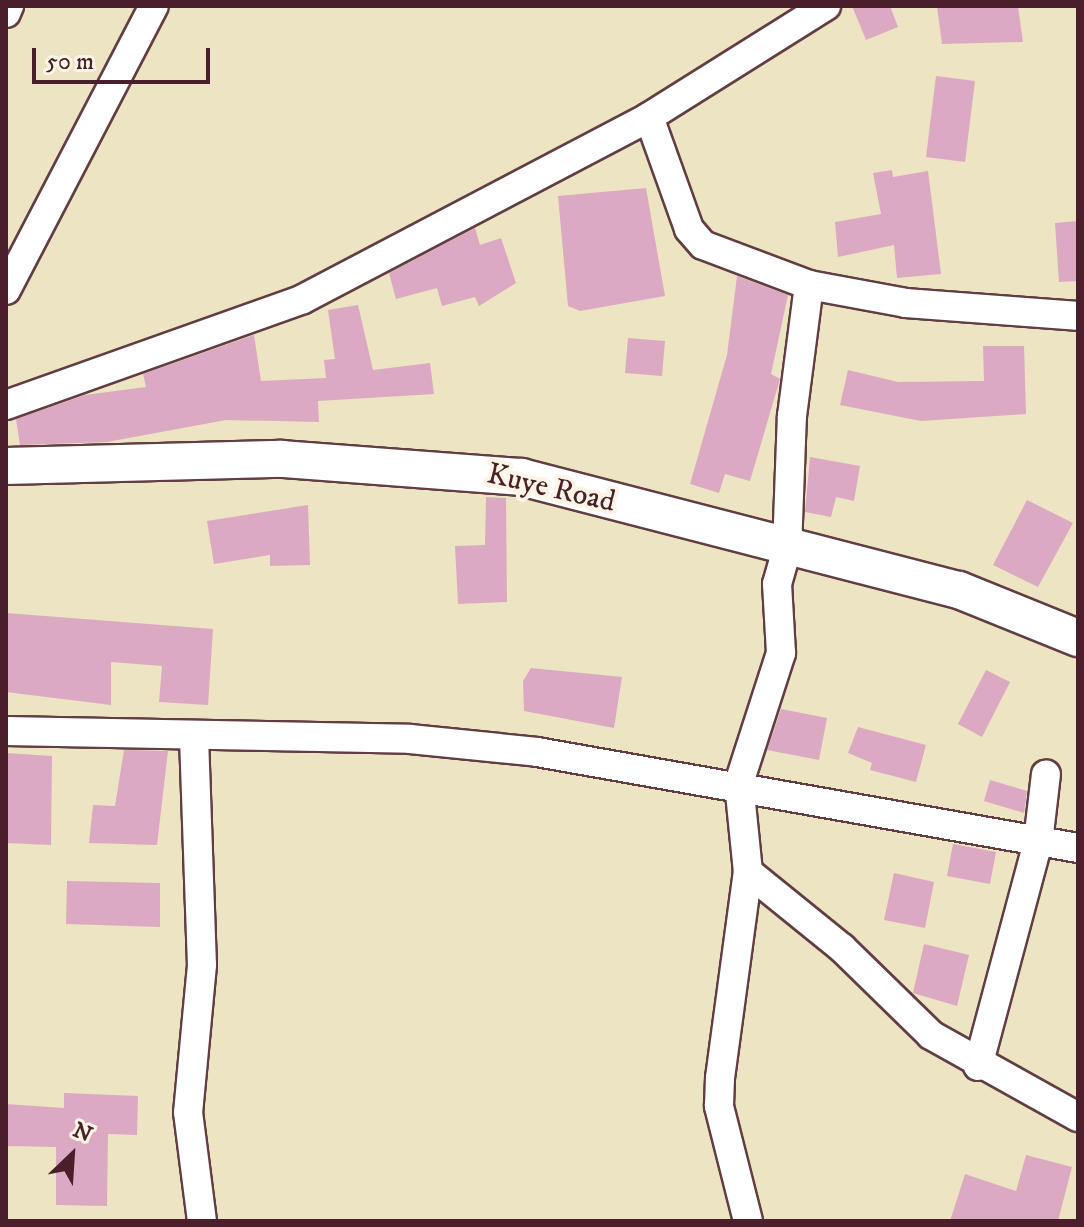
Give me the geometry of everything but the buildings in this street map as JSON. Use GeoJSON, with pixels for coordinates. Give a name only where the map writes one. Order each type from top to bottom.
{"type":"FeatureCollection","features":[{"type":"Feature","properties":{"kind":"street"},"geometry":{"type":"LineString","coordinates":[[6,13],[9,6]]}},
{"type":"Feature","properties":{"kind":"street"},"geometry":{"type":"LineString","coordinates":[[6,290],[154,6]]}},
{"type":"Feature","properties":{"kind":"street"},"geometry":{"type":"LineString","coordinates":[[6,405],[303,299],[649,117],[826,6]]}},
{"type":"Feature","properties":{"kind":"street"},"geometry":{"type":"LineString","coordinates":[[649,117],[689,229],[703,245],[809,285],[906,303],[973,303],[1078,316]]}},
{"type":"Feature","properties":{"kind":"street"},"geometry":{"type":"LineString","coordinates":[[748,1221],[719,1106],[748,872],[739,783],[781,653],[777,584],[787,550],[792,416],[809,285]]}},
{"type":"Feature","properties":{"kind":"street","name":"Kuye Road"},"geometry":{"type":"LineString","coordinates":[[6,466],[402,463],[521,477],[787,550],[959,590],[1078,638]]}},
{"type":"Feature","properties":{"kind":"street"},"geometry":{"type":"LineString","coordinates":[[6,731],[410,739],[739,783],[1078,848]]}},
{"type":"Feature","properties":{"kind":"street"},"geometry":{"type":"LineString","coordinates":[[194,737],[202,965],[188,1112],[202,1221]]}},
{"type":"Feature","properties":{"kind":"street"},"geometry":{"type":"LineString","coordinates":[[978,1066],[1038,842],[1046,774]]}},
{"type":"Feature","properties":{"kind":"street"},"geometry":{"type":"LineString","coordinates":[[748,872],[931,1035],[978,1066],[1078,1117]]}}]}
